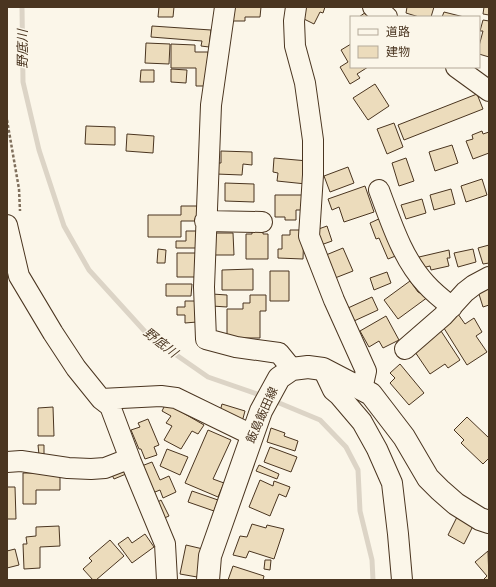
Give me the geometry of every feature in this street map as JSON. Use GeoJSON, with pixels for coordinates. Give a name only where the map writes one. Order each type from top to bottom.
{"type":"FeatureCollection","features":[{"type":"Feature","properties":{"kind":"main road"},"geometry":{"type":"LineString","coordinates":[[286,374],[308,367],[323,369],[371,394],[399,431],[428,478],[456,504],[480,519],[489,522]]}},
{"type":"Feature","properties":{"kind":"main road","name":"飯島飯田線"},"geometry":{"type":"LineString","coordinates":[[208,580],[210,556],[261,411],[286,374]]}},
{"type":"Feature","properties":{"kind":"street"},"geometry":{"type":"LineString","coordinates":[[225,7],[211,105],[205,221],[204,287],[206,339],[236,347],[278,353],[286,374]]}},
{"type":"Feature","properties":{"kind":"street"},"geometry":{"type":"LineString","coordinates":[[296,7],[294,20],[295,46],[305,83],[313,140],[313,175],[309,236],[331,292],[366,371],[362,389]]}},
{"type":"Feature","properties":{"kind":"street"},"geometry":{"type":"LineString","coordinates":[[373,7],[386,16]]}},
{"type":"Feature","properties":{"kind":"street"},"geometry":{"type":"LineString","coordinates":[[457,68],[489,91]]}},
{"type":"Feature","properties":{"kind":"street"},"geometry":{"type":"LineString","coordinates":[[380,190],[396,234],[411,263],[425,283],[452,307]]}},
{"type":"Feature","properties":{"kind":"street"},"geometry":{"type":"LineString","coordinates":[[205,221],[262,222]]}},
{"type":"Feature","properties":{"kind":"street"},"geometry":{"type":"LineString","coordinates":[[7,225],[19,276],[76,368],[101,399],[110,406],[131,462],[165,544],[166,580]]}},
{"type":"Feature","properties":{"kind":"street"},"geometry":{"type":"LineString","coordinates":[[405,349],[443,316],[465,292],[489,277]]}},
{"type":"Feature","properties":{"kind":"street"},"geometry":{"type":"LineString","coordinates":[[323,369],[333,390],[362,422],[377,449],[392,484],[402,580]]}},
{"type":"Feature","properties":{"kind":"street"},"geometry":{"type":"LineString","coordinates":[[101,399],[160,396],[176,398],[252,435]]}},
{"type":"Feature","properties":{"kind":"street"},"geometry":{"type":"LineString","coordinates":[[7,462],[21,461],[68,468],[91,469],[105,468],[123,461]]}},
{"type":"Feature","properties":{"kind":"building"},"geometry":{"type":"Polygon","coordinates":[[[159,7],[174,7],[173,17],[158,17],[159,7]]]}},
{"type":"Feature","properties":{"kind":"building"},"geometry":{"type":"Polygon","coordinates":[[[232,7],[261,7],[260,17],[245,17],[245,21],[232,21],[232,7]]]}},
{"type":"Feature","properties":{"kind":"building"},"geometry":{"type":"Polygon","coordinates":[[[305,7],[325,7],[323,13],[320,12],[314,24],[300,17],[305,7]]]}},
{"type":"Feature","properties":{"kind":"building"},"geometry":{"type":"Polygon","coordinates":[[[407,7],[434,7],[431,16],[416,16],[406,13],[407,7]]]}},
{"type":"Feature","properties":{"kind":"building"},"geometry":{"type":"Polygon","coordinates":[[[484,7],[489,7],[489,15],[483,14],[484,7]]]}},
{"type":"Feature","properties":{"kind":"building"},"geometry":{"type":"Polygon","coordinates":[[[366,12],[369,16],[360,16],[366,12]]]}},
{"type":"Feature","properties":{"kind":"building"},"geometry":{"type":"Polygon","coordinates":[[[444,12],[460,16],[442,16],[444,12]]]}},
{"type":"Feature","properties":{"kind":"building"},"geometry":{"type":"Polygon","coordinates":[[[483,20],[489,21],[489,57],[480,54],[480,42],[483,31],[480,31],[483,20]]]}},
{"type":"Feature","properties":{"kind":"building"},"geometry":{"type":"Polygon","coordinates":[[[152,26],[211,30],[209,47],[201,46],[202,41],[151,37],[152,26]]]}},
{"type":"Feature","properties":{"kind":"building"},"geometry":{"type":"Polygon","coordinates":[[[146,43],[170,44],[169,64],[145,63],[146,43]]]}},
{"type":"Feature","properties":{"kind":"building"},"geometry":{"type":"Polygon","coordinates":[[[171,44],[195,45],[195,52],[208,52],[208,86],[196,86],[196,68],[171,68],[171,44]]]}},
{"type":"Feature","properties":{"kind":"building"},"geometry":{"type":"Polygon","coordinates":[[[350,45],[350,68],[366,68],[357,74],[360,78],[350,84],[340,67],[348,62],[341,50],[350,45]]]}},
{"type":"Feature","properties":{"kind":"building"},"geometry":{"type":"Polygon","coordinates":[[[171,69],[187,70],[186,83],[171,82],[171,69]]]}},
{"type":"Feature","properties":{"kind":"building"},"geometry":{"type":"Polygon","coordinates":[[[141,70],[154,70],[154,82],[140,82],[141,70]]]}},
{"type":"Feature","properties":{"kind":"building"},"geometry":{"type":"Polygon","coordinates":[[[375,84],[389,106],[368,120],[353,98],[375,84]]]}},
{"type":"Feature","properties":{"kind":"building"},"geometry":{"type":"Polygon","coordinates":[[[477,94],[483,109],[404,140],[398,125],[477,94]]]}},
{"type":"Feature","properties":{"kind":"building"},"geometry":{"type":"Polygon","coordinates":[[[394,123],[403,147],[387,154],[377,129],[394,123]]]}},
{"type":"Feature","properties":{"kind":"building"},"geometry":{"type":"Polygon","coordinates":[[[86,126],[115,127],[115,145],[85,144],[86,126]]]}},
{"type":"Feature","properties":{"kind":"building"},"geometry":{"type":"Polygon","coordinates":[[[482,131],[483,134],[489,132],[489,153],[473,159],[466,141],[473,139],[472,135],[482,131]]]}},
{"type":"Feature","properties":{"kind":"building"},"geometry":{"type":"Polygon","coordinates":[[[127,134],[154,136],[153,153],[126,151],[127,134]]]}},
{"type":"Feature","properties":{"kind":"building"},"geometry":{"type":"Polygon","coordinates":[[[452,145],[458,163],[435,171],[429,152],[452,145]]]}},
{"type":"Feature","properties":{"kind":"building"},"geometry":{"type":"Polygon","coordinates":[[[221,151],[252,152],[252,165],[243,164],[242,175],[216,174],[217,163],[221,163],[221,151]]]}},
{"type":"Feature","properties":{"kind":"building"},"geometry":{"type":"Polygon","coordinates":[[[274,158],[308,161],[306,184],[277,181],[278,173],[273,172],[274,158]]]}},
{"type":"Feature","properties":{"kind":"building"},"geometry":{"type":"Polygon","coordinates":[[[406,158],[414,181],[399,186],[392,163],[406,158]]]}},
{"type":"Feature","properties":{"kind":"building"},"geometry":{"type":"Polygon","coordinates":[[[348,167],[354,183],[330,192],[324,176],[348,167]]]}},
{"type":"Feature","properties":{"kind":"building"},"geometry":{"type":"Polygon","coordinates":[[[482,179],[487,195],[466,202],[461,186],[482,179]]]}},
{"type":"Feature","properties":{"kind":"building"},"geometry":{"type":"Polygon","coordinates":[[[225,183],[254,184],[254,202],[225,201],[225,183]]]}},
{"type":"Feature","properties":{"kind":"building"},"geometry":{"type":"Polygon","coordinates":[[[365,186],[374,212],[344,222],[339,207],[332,210],[328,199],[365,186]]]}},
{"type":"Feature","properties":{"kind":"building"},"geometry":{"type":"Polygon","coordinates":[[[451,189],[455,204],[434,210],[430,195],[451,189]]]}},
{"type":"Feature","properties":{"kind":"building"},"geometry":{"type":"Polygon","coordinates":[[[275,195],[303,195],[303,210],[296,210],[296,220],[285,220],[285,217],[275,217],[275,195]]]}},
{"type":"Feature","properties":{"kind":"building"},"geometry":{"type":"Polygon","coordinates":[[[422,199],[426,213],[406,219],[401,205],[422,199]]]}},
{"type":"Feature","properties":{"kind":"building"},"geometry":{"type":"Polygon","coordinates":[[[181,206],[197,206],[197,221],[181,221],[181,237],[148,237],[148,215],[181,215],[181,206]]]}},
{"type":"Feature","properties":{"kind":"building"},"geometry":{"type":"Polygon","coordinates":[[[383,217],[398,255],[388,259],[379,238],[376,239],[370,223],[383,217]]]}},
{"type":"Feature","properties":{"kind":"building"},"geometry":{"type":"Polygon","coordinates":[[[327,226],[332,241],[318,246],[313,231],[327,226]]]}},
{"type":"Feature","properties":{"kind":"building"},"geometry":{"type":"Polygon","coordinates":[[[252,230],[263,230],[263,234],[268,234],[268,259],[246,259],[246,234],[252,234],[252,230]]]}},
{"type":"Feature","properties":{"kind":"building"},"geometry":{"type":"Polygon","coordinates":[[[290,230],[304,230],[303,259],[278,258],[278,249],[282,249],[282,235],[290,235],[290,230]]]}},
{"type":"Feature","properties":{"kind":"building"},"geometry":{"type":"Polygon","coordinates":[[[186,231],[199,231],[199,248],[176,248],[176,241],[186,241],[186,231]]]}},
{"type":"Feature","properties":{"kind":"building"},"geometry":{"type":"Polygon","coordinates":[[[213,233],[233,233],[234,255],[213,255],[213,233]]]}},
{"type":"Feature","properties":{"kind":"building"},"geometry":{"type":"Polygon","coordinates":[[[489,245],[489,263],[483,264],[478,248],[489,245]]]}},
{"type":"Feature","properties":{"kind":"building"},"geometry":{"type":"Polygon","coordinates":[[[343,248],[353,271],[335,278],[326,255],[343,248]]]}},
{"type":"Feature","properties":{"kind":"building"},"geometry":{"type":"Polygon","coordinates":[[[158,249],[166,250],[165,263],[157,263],[158,249]]]}},
{"type":"Feature","properties":{"kind":"building"},"geometry":{"type":"Polygon","coordinates":[[[473,249],[476,262],[458,267],[454,253],[473,249]]]}},
{"type":"Feature","properties":{"kind":"building"},"geometry":{"type":"Polygon","coordinates":[[[449,250],[450,258],[447,258],[449,266],[431,270],[430,266],[422,268],[419,257],[449,250]]]}},
{"type":"Feature","properties":{"kind":"building"},"geometry":{"type":"Polygon","coordinates":[[[177,253],[197,253],[197,277],[177,277],[177,253]]]}},
{"type":"Feature","properties":{"kind":"building"},"geometry":{"type":"Polygon","coordinates":[[[253,269],[253,290],[222,290],[222,270],[253,269]]]}},
{"type":"Feature","properties":{"kind":"building"},"geometry":{"type":"Polygon","coordinates":[[[270,271],[289,271],[289,301],[270,301],[270,271]]]}},
{"type":"Feature","properties":{"kind":"building"},"geometry":{"type":"Polygon","coordinates":[[[387,272],[391,283],[374,290],[370,278],[387,272]]]}},
{"type":"Feature","properties":{"kind":"building"},"geometry":{"type":"Polygon","coordinates":[[[410,281],[418,292],[428,297],[398,319],[384,300],[410,281]]]}},
{"type":"Feature","properties":{"kind":"building"},"geometry":{"type":"Polygon","coordinates":[[[166,284],[192,284],[191,296],[166,296],[166,284]]]}},
{"type":"Feature","properties":{"kind":"building"},"geometry":{"type":"Polygon","coordinates":[[[489,287],[489,305],[483,307],[478,291],[489,287]]]}},
{"type":"Feature","properties":{"kind":"building"},"geometry":{"type":"Polygon","coordinates":[[[212,294],[227,295],[227,307],[212,306],[212,294]]]}},
{"type":"Feature","properties":{"kind":"building"},"geometry":{"type":"Polygon","coordinates":[[[250,295],[266,295],[266,311],[260,311],[260,338],[232,338],[227,335],[227,309],[243,309],[243,303],[250,303],[250,295]]]}},
{"type":"Feature","properties":{"kind":"building"},"geometry":{"type":"Polygon","coordinates":[[[372,297],[378,310],[354,321],[348,308],[372,297]]]}},
{"type":"Feature","properties":{"kind":"building"},"geometry":{"type":"Polygon","coordinates":[[[185,301],[195,301],[197,322],[185,323],[185,315],[177,315],[177,307],[185,307],[185,301]]]}},
{"type":"Feature","properties":{"kind":"building"},"geometry":{"type":"Polygon","coordinates":[[[458,314],[465,324],[474,318],[482,332],[476,336],[487,352],[467,365],[442,325],[458,314]]]}},
{"type":"Feature","properties":{"kind":"building"},"geometry":{"type":"Polygon","coordinates":[[[386,316],[399,340],[383,348],[379,341],[369,347],[360,331],[386,316]]]}},
{"type":"Feature","properties":{"kind":"building"},"geometry":{"type":"Polygon","coordinates":[[[441,331],[460,360],[448,368],[445,364],[430,374],[413,349],[441,331]]]}},
{"type":"Feature","properties":{"kind":"building"},"geometry":{"type":"Polygon","coordinates":[[[400,364],[424,393],[409,405],[390,383],[395,378],[390,373],[400,364]]]}},
{"type":"Feature","properties":{"kind":"building"},"geometry":{"type":"Polygon","coordinates":[[[166,403],[204,425],[198,434],[192,431],[181,449],[164,440],[172,426],[166,423],[171,416],[162,411],[166,403]]]}},
{"type":"Feature","properties":{"kind":"building"},"geometry":{"type":"Polygon","coordinates":[[[222,404],[245,411],[242,422],[219,415],[222,404]]]}},
{"type":"Feature","properties":{"kind":"building"},"geometry":{"type":"Polygon","coordinates":[[[53,407],[54,436],[38,436],[38,408],[53,407]]]}},
{"type":"Feature","properties":{"kind":"building"},"geometry":{"type":"Polygon","coordinates":[[[467,417],[489,438],[489,458],[483,464],[461,443],[464,440],[454,430],[467,417]]]}},
{"type":"Feature","properties":{"kind":"building"},"geometry":{"type":"Polygon","coordinates":[[[148,419],[159,445],[154,447],[157,455],[145,459],[131,430],[140,427],[138,423],[148,419]]]}},
{"type":"Feature","properties":{"kind":"building"},"geometry":{"type":"Polygon","coordinates":[[[271,428],[285,433],[284,436],[298,441],[295,451],[267,442],[271,428]]]}},
{"type":"Feature","properties":{"kind":"building"},"geometry":{"type":"Polygon","coordinates":[[[208,430],[231,440],[213,479],[224,483],[218,497],[185,483],[208,430]]]}},
{"type":"Feature","properties":{"kind":"building"},"geometry":{"type":"Polygon","coordinates":[[[38,445],[44,445],[44,455],[39,455],[38,445]]]}},
{"type":"Feature","properties":{"kind":"building"},"geometry":{"type":"Polygon","coordinates":[[[270,447],[297,457],[291,472],[264,462],[270,447]]]}},
{"type":"Feature","properties":{"kind":"building"},"geometry":{"type":"Polygon","coordinates":[[[167,449],[188,457],[180,475],[160,466],[167,449]]]}},
{"type":"Feature","properties":{"kind":"building"},"geometry":{"type":"Polygon","coordinates":[[[152,462],[160,480],[169,476],[176,492],[163,498],[160,490],[150,494],[139,467],[152,462]]]}},
{"type":"Feature","properties":{"kind":"building"},"geometry":{"type":"Polygon","coordinates":[[[259,465],[279,474],[277,479],[256,471],[259,465]]]}},
{"type":"Feature","properties":{"kind":"building"},"geometry":{"type":"Polygon","coordinates":[[[123,466],[126,474],[114,479],[110,471],[123,466]]]}},
{"type":"Feature","properties":{"kind":"building"},"geometry":{"type":"Polygon","coordinates":[[[23,473],[60,473],[60,490],[36,490],[36,504],[23,504],[23,473]]]}},
{"type":"Feature","properties":{"kind":"building"},"geometry":{"type":"Polygon","coordinates":[[[260,480],[273,486],[274,481],[290,487],[286,497],[279,494],[270,516],[249,507],[260,480]]]}},
{"type":"Feature","properties":{"kind":"building"},"geometry":{"type":"Polygon","coordinates":[[[7,487],[15,487],[16,519],[7,519],[7,487]]]}},
{"type":"Feature","properties":{"kind":"building"},"geometry":{"type":"Polygon","coordinates":[[[192,491],[218,500],[214,511],[188,502],[192,491]]]}},
{"type":"Feature","properties":{"kind":"building"},"geometry":{"type":"Polygon","coordinates":[[[161,500],[169,516],[162,519],[155,504],[161,500]]]}},
{"type":"Feature","properties":{"kind":"building"},"geometry":{"type":"Polygon","coordinates":[[[459,513],[474,524],[464,544],[448,535],[459,513]]]}},
{"type":"Feature","properties":{"kind":"building"},"geometry":{"type":"Polygon","coordinates":[[[252,524],[266,528],[267,525],[284,529],[274,559],[249,551],[246,558],[233,555],[240,536],[247,537],[252,524]]]}},
{"type":"Feature","properties":{"kind":"building"},"geometry":{"type":"Polygon","coordinates":[[[59,526],[60,546],[40,547],[40,568],[24,569],[23,544],[27,544],[26,537],[36,536],[36,527],[59,526]]]}},
{"type":"Feature","properties":{"kind":"building"},"geometry":{"type":"Polygon","coordinates":[[[145,534],[154,547],[132,563],[118,544],[128,537],[132,543],[145,534]]]}},
{"type":"Feature","properties":{"kind":"building"},"geometry":{"type":"Polygon","coordinates":[[[110,540],[124,556],[96,580],[93,580],[83,569],[92,561],[89,558],[110,540]]]}},
{"type":"Feature","properties":{"kind":"building"},"geometry":{"type":"Polygon","coordinates":[[[186,545],[203,549],[197,577],[180,574],[186,545]]]}},
{"type":"Feature","properties":{"kind":"building"},"geometry":{"type":"Polygon","coordinates":[[[15,549],[19,565],[7,568],[7,551],[15,549]]]}},
{"type":"Feature","properties":{"kind":"building"},"geometry":{"type":"Polygon","coordinates":[[[488,551],[489,580],[483,580],[487,576],[475,562],[488,551]]]}},
{"type":"Feature","properties":{"kind":"building"},"geometry":{"type":"Polygon","coordinates":[[[265,560],[271,560],[270,570],[264,569],[265,560]]]}},
{"type":"Feature","properties":{"kind":"building"},"geometry":{"type":"Polygon","coordinates":[[[233,566],[264,576],[263,580],[228,580],[233,566]]]}},
{"type":"Feature","properties":{"kind":"waterway","name":"野底川"},"geometry":{"type":"LineString","coordinates":[[22,7],[23,82],[39,150],[64,226],[89,270],[149,336],[208,377],[263,396]]}},
{"type":"Feature","properties":{"kind":"waterway","name":"野底川"},"geometry":{"type":"LineString","coordinates":[[272,400],[320,420],[346,447],[358,470],[360,511],[372,560],[373,580]]}}]}
